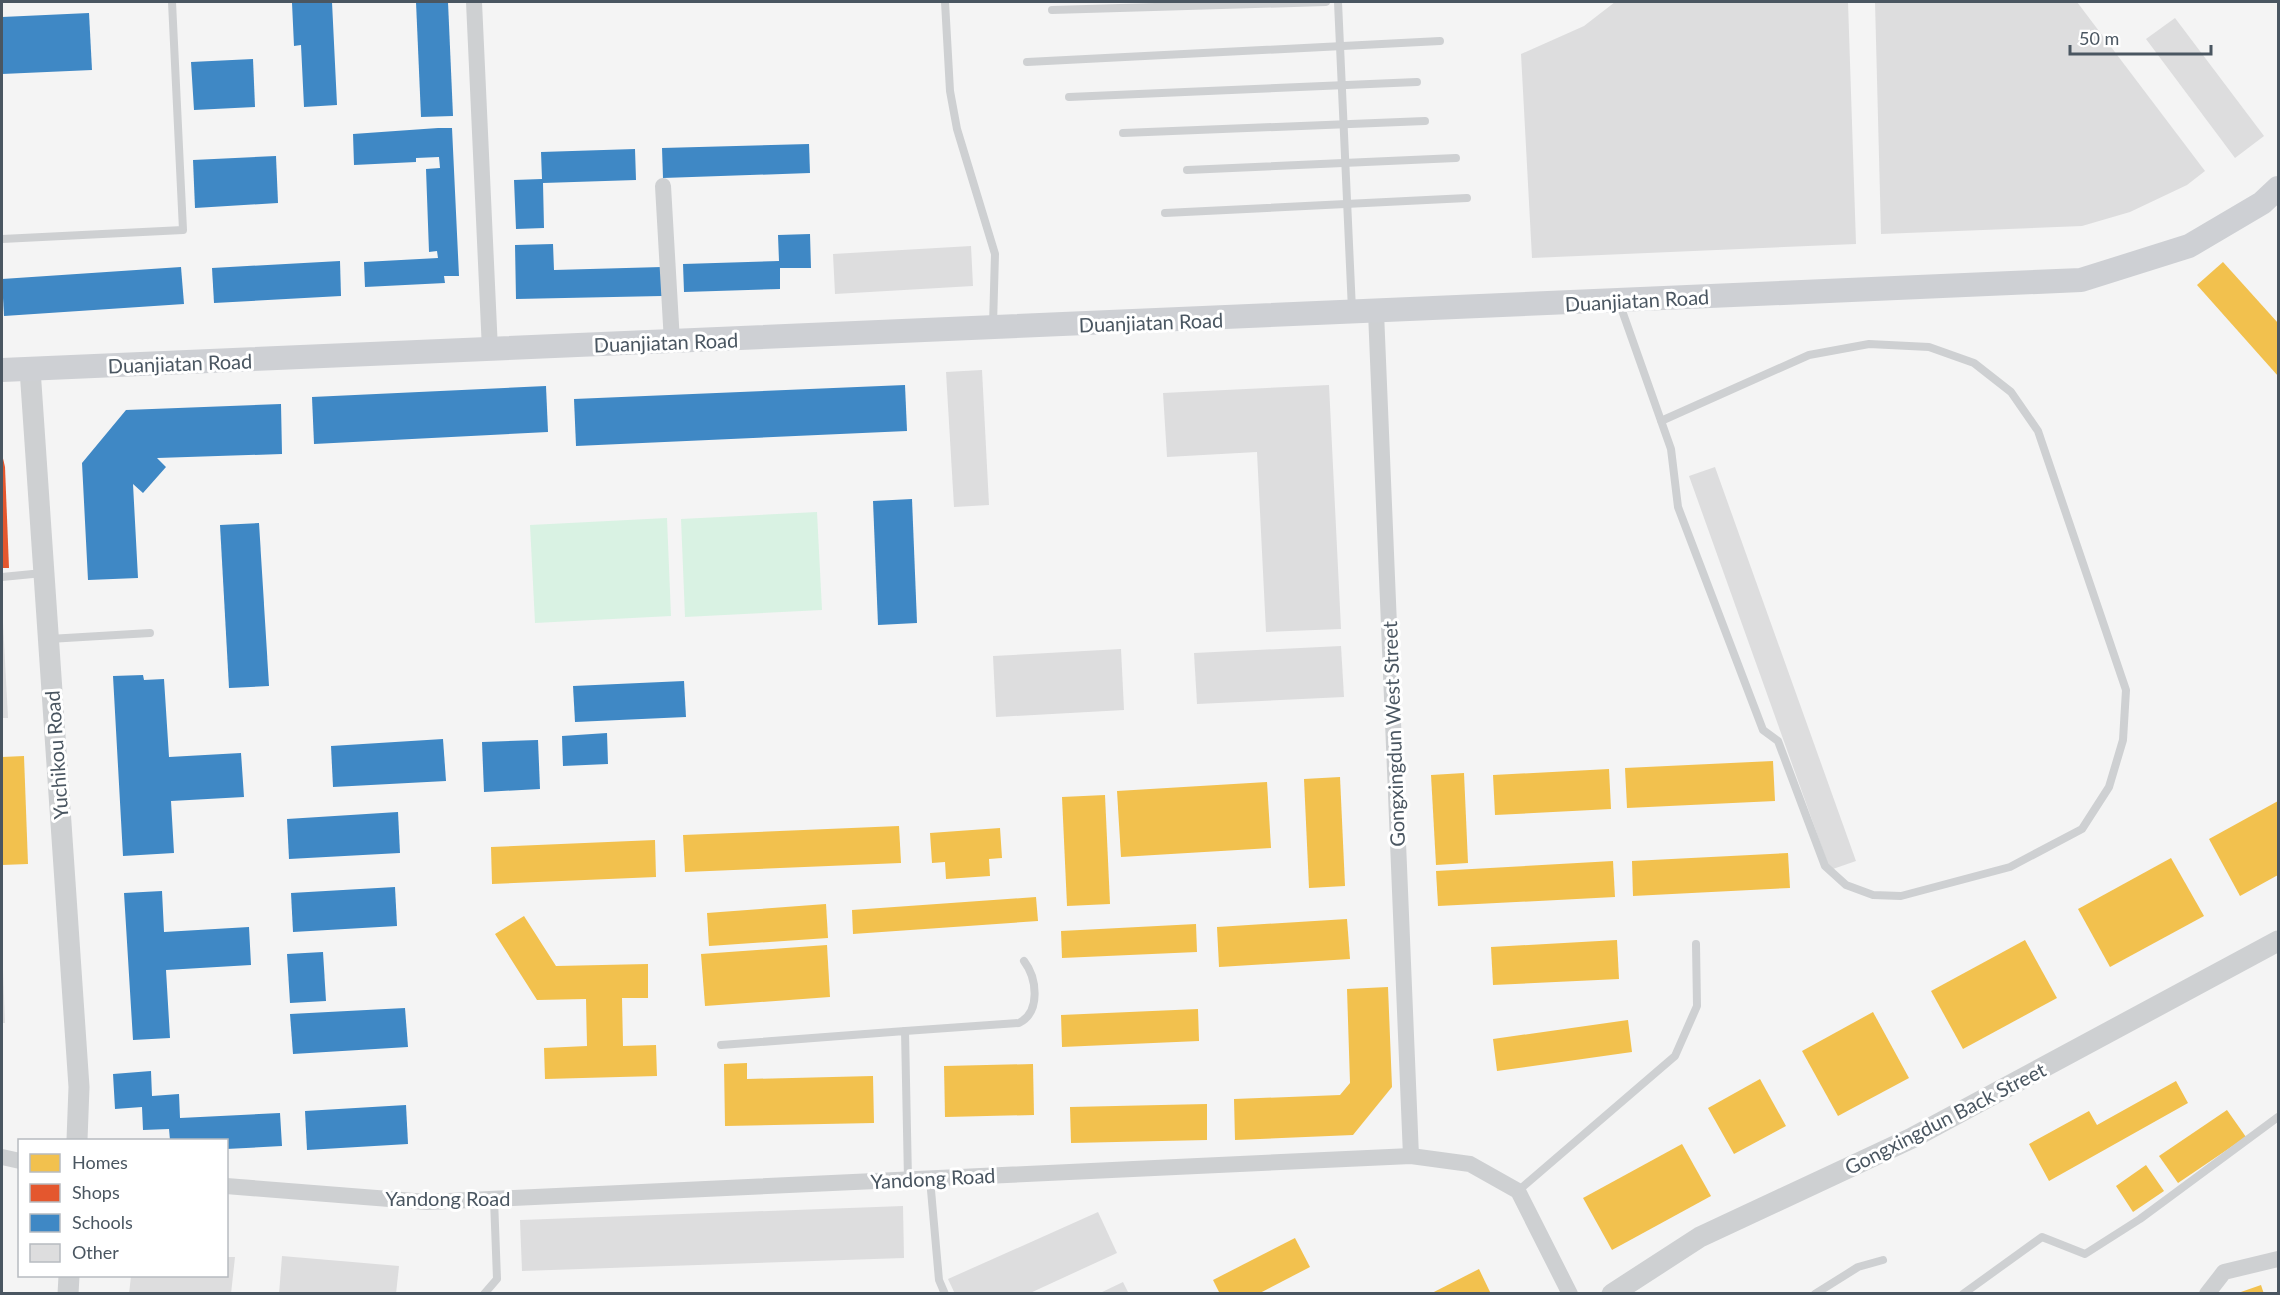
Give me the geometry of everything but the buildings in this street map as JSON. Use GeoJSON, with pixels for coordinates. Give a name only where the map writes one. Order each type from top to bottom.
{"type":"FeatureCollection","features":[{"type":"Feature","properties":{"kind":"main road","name":"Duanjiatan Road"},"geometry":{"type":"LineString","coordinates":[[2,370],[1364,313],[2081,280],[2189,246],[2262,203],[2278,188]]}},
{"type":"Feature","properties":{"kind":"street"},"geometry":{"type":"LineString","coordinates":[[474,2],[490,350]]}},
{"type":"Feature","properties":{"kind":"street"},"geometry":{"type":"LineString","coordinates":[[663,186],[672,342]]}},
{"type":"Feature","properties":{"kind":"street","name":"Gongxingdun West Street"},"geometry":{"type":"LineString","coordinates":[[1364,313],[1411,1156]]}},
{"type":"Feature","properties":{"kind":"street","name":"Yuchikou Road"},"geometry":{"type":"LineString","coordinates":[[30,369],[79,1087],[77,1139]]}},
{"type":"Feature","properties":{"kind":"street","name":"Gongxingdun Back Street"},"geometry":{"type":"LineString","coordinates":[[1612,1293],[1700,1237],[1912,1138],[2278,940]]}},
{"type":"Feature","properties":{"kind":"street","name":"Yandong Road"},"geometry":{"type":"LineString","coordinates":[[228,1186],[427,1202],[1411,1156],[1470,1164],[1518,1191]]}},
{"type":"Feature","properties":{"kind":"street"},"geometry":{"type":"LineString","coordinates":[[2,1157],[18,1161]]}},
{"type":"Feature","properties":{"kind":"street"},"geometry":{"type":"LineString","coordinates":[[1518,1191],[1570,1293]]}},
{"type":"Feature","properties":{"kind":"street"},"geometry":{"type":"LineString","coordinates":[[2207,1293],[2224,1272],[2278,1259]]}},
{"type":"Feature","properties":{"kind":"street"},"geometry":{"type":"LineString","coordinates":[[68,1293],[69,1277]]}},
{"type":"Feature","properties":{"kind":"lane"},"geometry":{"type":"LineString","coordinates":[[2,239],[183,230],[172,2]]}},
{"type":"Feature","properties":{"kind":"lane"},"geometry":{"type":"LineString","coordinates":[[945,2],[950,91],[957,129],[995,255],[993,328]]}},
{"type":"Feature","properties":{"kind":"lane"},"geometry":{"type":"LineString","coordinates":[[1052,10],[1326,2]]}},
{"type":"Feature","properties":{"kind":"lane"},"geometry":{"type":"LineString","coordinates":[[1338,2],[1347,204],[1364,313]]}},
{"type":"Feature","properties":{"kind":"lane"},"geometry":{"type":"LineString","coordinates":[[1027,62],[1440,41]]}},
{"type":"Feature","properties":{"kind":"lane"},"geometry":{"type":"LineString","coordinates":[[1069,97],[1417,82]]}},
{"type":"Feature","properties":{"kind":"lane"},"geometry":{"type":"LineString","coordinates":[[1123,133],[1425,121]]}},
{"type":"Feature","properties":{"kind":"lane"},"geometry":{"type":"LineString","coordinates":[[1187,170],[1456,158]]}},
{"type":"Feature","properties":{"kind":"lane"},"geometry":{"type":"LineString","coordinates":[[1165,213],[1467,198]]}},
{"type":"Feature","properties":{"kind":"lane"},"geometry":{"type":"LineString","coordinates":[[1619,301],[1661,421],[1671,449],[1678,507],[1763,730],[1778,741],[1825,866],[1846,885],[1873,895],[1901,896],[2010,867],[2082,829],[2109,787],[2123,740],[2126,690],[2038,431],[2011,392],[1974,363],[1929,347],[1869,344],[1809,355],[1661,421]]}},
{"type":"Feature","properties":{"kind":"lane"},"geometry":{"type":"LineString","coordinates":[[2,577],[44,573]]}},
{"type":"Feature","properties":{"kind":"lane"},"geometry":{"type":"LineString","coordinates":[[48,639],[150,633]]}},
{"type":"Feature","properties":{"kind":"lane"},"geometry":{"type":"LineString","coordinates":[[1518,1191],[1675,1056],[1696,1005],[1696,944]]}},
{"type":"Feature","properties":{"kind":"lane"},"geometry":{"type":"LineString","coordinates":[[721,1045],[1019,1023],[1025,1020],[1033,1010],[1034,987],[1030,969],[1024,961]]}},
{"type":"Feature","properties":{"kind":"lane"},"geometry":{"type":"LineString","coordinates":[[904,1031],[909,1180]]}},
{"type":"Feature","properties":{"kind":"lane"},"geometry":{"type":"LineString","coordinates":[[1963,1293],[2042,1237],[2085,1254],[2140,1219],[2278,1117]]}},
{"type":"Feature","properties":{"kind":"lane"},"geometry":{"type":"LineString","coordinates":[[930,1179],[939,1280],[945,1293]]}},
{"type":"Feature","properties":{"kind":"lane"},"geometry":{"type":"LineString","coordinates":[[484,1293],[497,1279],[494,1199]]}},
{"type":"Feature","properties":{"kind":"lane"},"geometry":{"type":"LineString","coordinates":[[1815,1293],[1858,1267],[1883,1260]]}},
{"type":"Feature","properties":{"kind":"green space"},"geometry":{"type":"Polygon","coordinates":[[[817,512],[822,610],[685,617],[681,519],[817,512]]]}},
{"type":"Feature","properties":{"kind":"green space"},"geometry":{"type":"Polygon","coordinates":[[[667,518],[671,616],[535,623],[530,525],[667,518]]]}}]}
